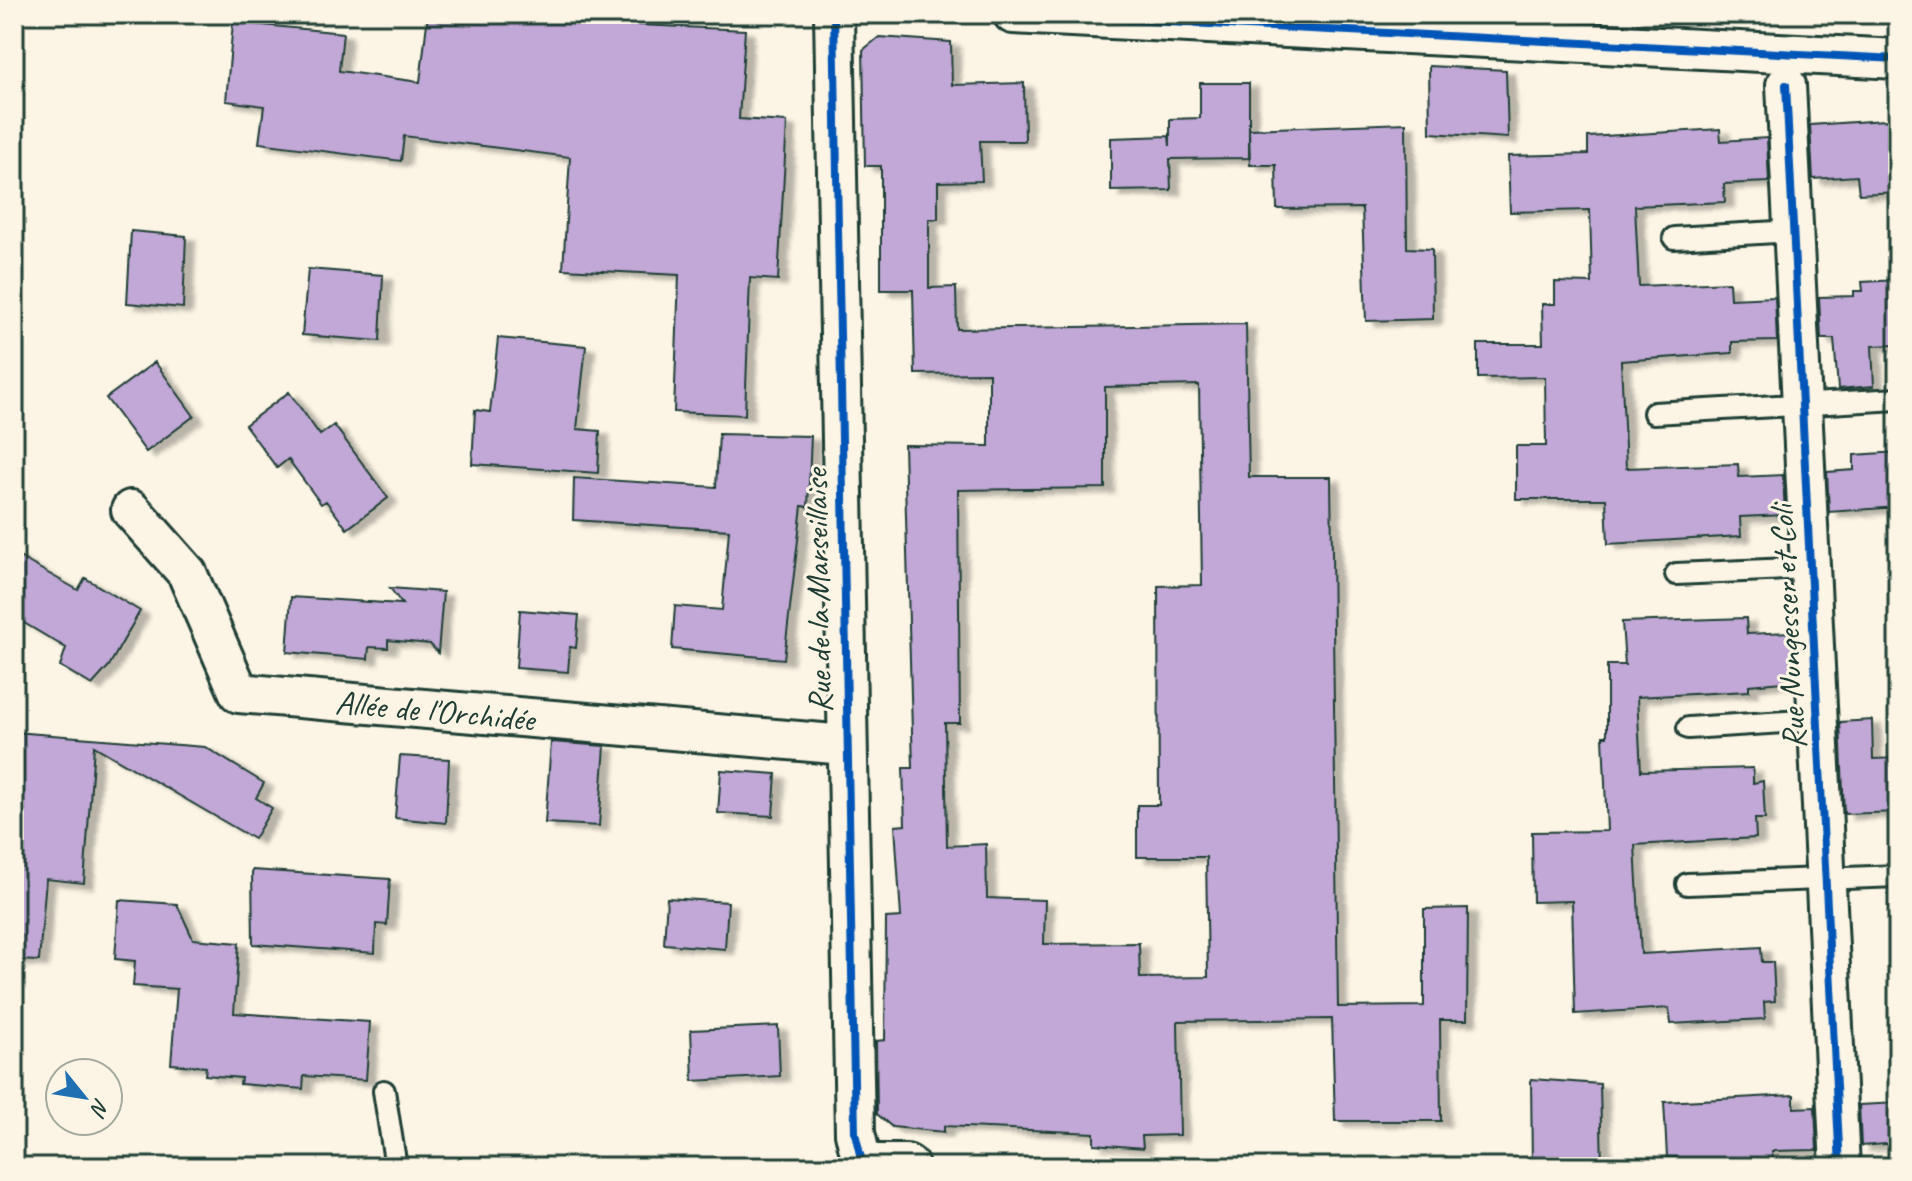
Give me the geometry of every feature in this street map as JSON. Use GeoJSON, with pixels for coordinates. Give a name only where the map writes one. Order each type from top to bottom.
{"type":"FeatureCollection","features":[{"type":"Feature","properties":{"kind":"street","name":"Rue de la Marseillaise"},"geometry":{"type":"LineString","coordinates":[[834,14],[855,1133],[863,1167]]}},
{"type":"Feature","properties":{"kind":"street"},"geometry":{"type":"LineString","coordinates":[[1013,14],[1586,28],[1786,70],[1898,59]]}},
{"type":"Feature","properties":{"kind":"street","name":"Rue Nungesser et Coli"},"geometry":{"type":"LineString","coordinates":[[1786,70],[1840,1167]]}},
{"type":"Feature","properties":{"kind":"street","name":"Allée de l'Orchidée"},"geometry":{"type":"LineString","coordinates":[[131,510],[187,573],[239,693],[846,745]]}},
{"type":"Feature","properties":{"kind":"street"},"geometry":{"type":"LineString","coordinates":[[874,1167],[906,1167]]}},
{"type":"Feature","properties":{"kind":"lane"},"geometry":{"type":"LineString","coordinates":[[1674,238],[1794,231]]}},
{"type":"Feature","properties":{"kind":"lane"},"geometry":{"type":"LineString","coordinates":[[1654,413],[1898,399]]}},
{"type":"Feature","properties":{"kind":"lane"},"geometry":{"type":"LineString","coordinates":[[1676,574],[1810,568]]}},
{"type":"Feature","properties":{"kind":"lane"},"geometry":{"type":"LineString","coordinates":[[1688,728],[1818,720]]}},
{"type":"Feature","properties":{"kind":"lane"},"geometry":{"type":"LineString","coordinates":[[1687,884],[1898,876]]}},
{"type":"Feature","properties":{"kind":"lane"},"geometry":{"type":"LineString","coordinates":[[384,1091],[396,1167]]}},
{"type":"Feature","properties":{"kind":"building"},"geometry":{"type":"Polygon","coordinates":[[[428,14],[622,14],[621,24],[745,30],[739,119],[787,122],[778,280],[750,278],[745,415],[674,412],[679,275],[563,269],[570,157],[404,136],[401,161],[259,143],[264,106],[226,101],[233,22],[343,33],[339,71],[420,82],[428,14]]]}},
{"type":"Feature","properties":{"kind":"building"},"geometry":{"type":"Polygon","coordinates":[[[879,37],[951,42],[952,85],[1024,83],[1025,141],[980,141],[982,181],[938,182],[938,219],[929,219],[929,288],[956,287],[957,329],[1246,324],[1249,477],[1331,477],[1338,1007],[1424,1006],[1424,909],[1468,908],[1467,1020],[1440,1020],[1441,1121],[1335,1121],[1332,1019],[1178,1021],[1180,1135],[1142,1136],[1143,1148],[1094,1144],[1094,1133],[944,1126],[944,1132],[892,1127],[877,1114],[876,1041],[885,1040],[886,918],[901,917],[895,826],[905,825],[903,768],[913,768],[904,445],[989,446],[989,373],[915,374],[913,290],[881,290],[881,166],[865,166],[863,50],[879,37]],[[1199,385],[1105,387],[1105,488],[958,490],[960,723],[945,723],[947,846],[986,844],[987,898],[1045,900],[1044,944],[1139,943],[1140,978],[1208,977],[1206,857],[1137,857],[1137,805],[1159,805],[1158,586],[1202,585],[1199,385]]]}},
{"type":"Feature","properties":{"kind":"building"},"geometry":{"type":"Polygon","coordinates":[[[1429,66],[1506,70],[1508,138],[1430,133],[1429,66]]]}},
{"type":"Feature","properties":{"kind":"building"},"geometry":{"type":"Polygon","coordinates":[[[1200,83],[1249,83],[1249,158],[1170,159],[1171,190],[1111,191],[1111,138],[1169,136],[1170,146],[1170,119],[1200,118],[1200,83]]]}},
{"type":"Feature","properties":{"kind":"building"},"geometry":{"type":"Polygon","coordinates":[[[1885,120],[1898,128],[1898,192],[1859,194],[1857,176],[1813,179],[1810,125],[1885,120]]]}},
{"type":"Feature","properties":{"kind":"building"},"geometry":{"type":"Polygon","coordinates":[[[1406,123],[1407,248],[1432,249],[1433,319],[1366,321],[1362,208],[1277,209],[1276,165],[1250,165],[1249,129],[1406,123]]]}},
{"type":"Feature","properties":{"kind":"building"},"geometry":{"type":"Polygon","coordinates":[[[1720,129],[1721,141],[1767,138],[1769,182],[1724,184],[1725,202],[1635,206],[1639,286],[1729,282],[1730,299],[1775,297],[1777,341],[1732,342],[1732,353],[1621,361],[1626,468],[1738,464],[1739,477],[1783,475],[1785,515],[1740,517],[1741,536],[1608,544],[1606,499],[1516,499],[1516,446],[1546,446],[1545,377],[1478,378],[1478,344],[1543,344],[1542,304],[1555,304],[1555,282],[1592,283],[1590,210],[1510,212],[1508,156],[1588,154],[1588,137],[1720,129]]]}},
{"type":"Feature","properties":{"kind":"building"},"geometry":{"type":"Polygon","coordinates":[[[131,231],[186,236],[183,308],[127,303],[131,231]]]}},
{"type":"Feature","properties":{"kind":"building"},"geometry":{"type":"Polygon","coordinates":[[[308,269],[383,275],[380,341],[302,335],[308,269]]]}},
{"type":"Feature","properties":{"kind":"building"},"geometry":{"type":"Polygon","coordinates":[[[1898,280],[1896,345],[1872,346],[1874,386],[1838,389],[1834,339],[1821,339],[1819,297],[1854,296],[1854,291],[1863,291],[1862,282],[1898,280]]]}},
{"type":"Feature","properties":{"kind":"building"},"geometry":{"type":"Polygon","coordinates":[[[498,338],[586,346],[577,429],[600,431],[598,473],[472,464],[475,410],[490,412],[498,338]]]}},
{"type":"Feature","properties":{"kind":"building"},"geometry":{"type":"Polygon","coordinates":[[[155,362],[194,416],[146,452],[106,398],[155,362]]]}},
{"type":"Feature","properties":{"kind":"building"},"geometry":{"type":"Polygon","coordinates":[[[289,392],[320,435],[334,425],[388,498],[347,529],[326,501],[321,504],[288,459],[277,468],[245,425],[289,392]]]}},
{"type":"Feature","properties":{"kind":"building"},"geometry":{"type":"Polygon","coordinates":[[[719,434],[811,436],[808,507],[802,506],[784,659],[672,649],[675,606],[722,610],[729,530],[573,520],[574,478],[716,487],[719,434]]]}},
{"type":"Feature","properties":{"kind":"building"},"geometry":{"type":"Polygon","coordinates":[[[1898,452],[1898,507],[1829,512],[1827,472],[1854,470],[1854,455],[1898,452]]]}},
{"type":"Feature","properties":{"kind":"building"},"geometry":{"type":"Polygon","coordinates":[[[14,554],[78,590],[85,578],[140,611],[109,666],[92,685],[60,666],[66,648],[14,617],[14,554]]]}},
{"type":"Feature","properties":{"kind":"building"},"geometry":{"type":"Polygon","coordinates":[[[390,588],[443,592],[438,653],[430,644],[388,640],[388,648],[369,647],[368,659],[287,652],[291,597],[402,604],[390,588]]]}},
{"type":"Feature","properties":{"kind":"building"},"geometry":{"type":"Polygon","coordinates":[[[520,610],[579,615],[576,648],[570,647],[568,672],[516,668],[520,610]]]}},
{"type":"Feature","properties":{"kind":"building"},"geometry":{"type":"Polygon","coordinates":[[[1746,618],[1747,634],[1791,632],[1794,681],[1749,685],[1749,691],[1637,697],[1641,771],[1753,768],[1753,783],[1763,781],[1765,819],[1755,819],[1756,838],[1635,845],[1641,954],[1761,947],[1762,962],[1773,962],[1775,1001],[1764,1002],[1765,1019],[1671,1024],[1669,1008],[1575,1014],[1572,901],[1533,902],[1532,832],[1607,831],[1603,736],[1607,736],[1607,665],[1625,665],[1622,622],[1746,618]]]}},
{"type":"Feature","properties":{"kind":"building"},"geometry":{"type":"Polygon","coordinates":[[[1872,720],[1873,759],[1898,758],[1898,812],[1844,814],[1840,722],[1872,720]]]}},
{"type":"Feature","properties":{"kind":"building"},"geometry":{"type":"Polygon","coordinates":[[[14,732],[205,747],[264,783],[256,798],[272,808],[254,839],[94,746],[84,883],[46,879],[39,961],[14,960],[14,732]]]}},
{"type":"Feature","properties":{"kind":"building"},"geometry":{"type":"Polygon","coordinates":[[[551,742],[605,746],[599,826],[545,823],[551,742]]]}},
{"type":"Feature","properties":{"kind":"building"},"geometry":{"type":"Polygon","coordinates":[[[400,756],[449,759],[446,823],[395,818],[400,756]]]}},
{"type":"Feature","properties":{"kind":"building"},"geometry":{"type":"Polygon","coordinates":[[[721,770],[776,774],[773,816],[718,813],[721,770]]]}},
{"type":"Feature","properties":{"kind":"building"},"geometry":{"type":"Polygon","coordinates":[[[252,870],[390,879],[387,925],[376,924],[375,953],[253,944],[252,870]]]}},
{"type":"Feature","properties":{"kind":"building"},"geometry":{"type":"Polygon","coordinates":[[[667,898],[728,902],[725,949],[664,944],[667,898]]]}},
{"type":"Feature","properties":{"kind":"building"},"geometry":{"type":"Polygon","coordinates":[[[119,900],[177,904],[193,939],[239,943],[234,1013],[370,1022],[366,1080],[304,1076],[303,1089],[240,1084],[241,1078],[205,1075],[206,1067],[171,1064],[177,989],[133,986],[135,961],[115,959],[119,900]]]}},
{"type":"Feature","properties":{"kind":"building"},"geometry":{"type":"Polygon","coordinates":[[[778,1026],[780,1076],[693,1081],[691,1030],[778,1026]]]}},
{"type":"Feature","properties":{"kind":"building"},"geometry":{"type":"Polygon","coordinates":[[[1531,1079],[1600,1084],[1602,1167],[1532,1167],[1531,1079]]]}},
{"type":"Feature","properties":{"kind":"building"},"geometry":{"type":"Polygon","coordinates":[[[1794,1095],[1794,1108],[1815,1107],[1817,1150],[1772,1151],[1773,1167],[1676,1167],[1676,1157],[1667,1157],[1664,1102],[1794,1095]]]}},
{"type":"Feature","properties":{"kind":"building"},"geometry":{"type":"Polygon","coordinates":[[[1898,1103],[1898,1143],[1861,1146],[1859,1105],[1898,1103]]]}},
{"type":"Feature","properties":{"kind":"cycle path"},"geometry":{"type":"LineString","coordinates":[[834,14],[855,1133],[863,1167]]}},
{"type":"Feature","properties":{"kind":"cycle path"},"geometry":{"type":"LineString","coordinates":[[1013,14],[1898,59]]}},
{"type":"Feature","properties":{"kind":"cycle path"},"geometry":{"type":"LineString","coordinates":[[1786,85],[1840,1167]]}}]}
